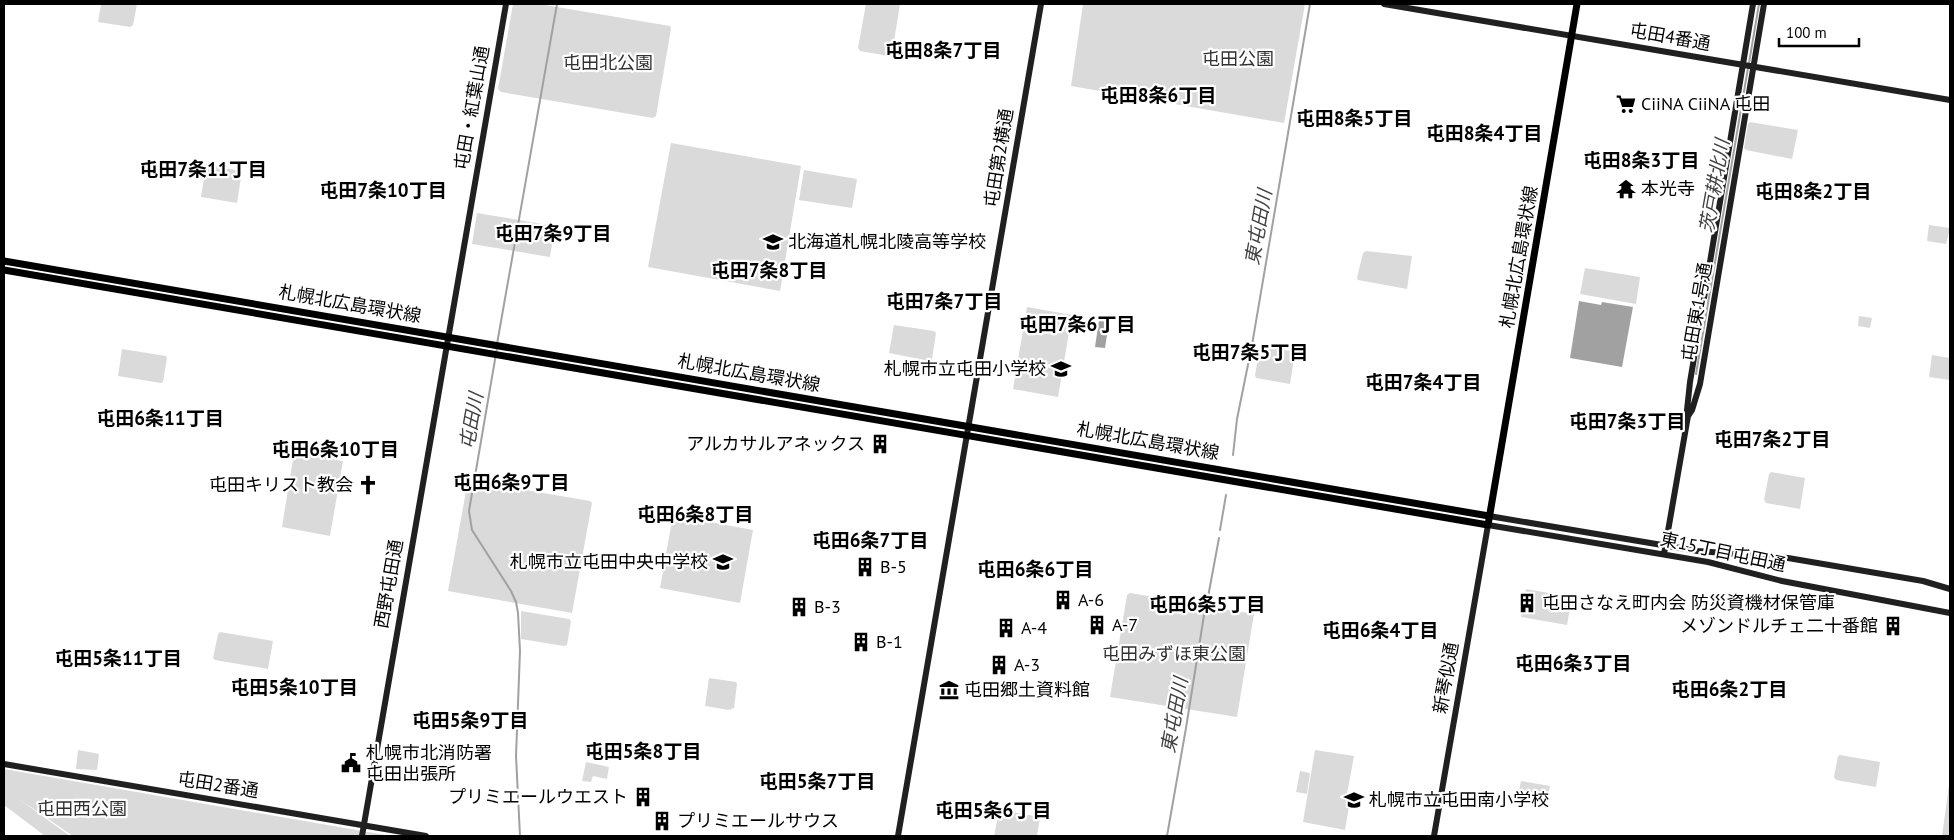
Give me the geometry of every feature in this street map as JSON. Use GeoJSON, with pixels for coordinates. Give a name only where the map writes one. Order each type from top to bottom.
{"type":"FeatureCollection","features":[{"type":"Feature","properties":{"kind":"main road","name":"札幌北広島環状線"},"geometry":{"type":"LineString","coordinates":[[4,270],[1488,525],[1577,4]]}},
{"type":"Feature","properties":{"kind":"main road","name":"札幌北広島環状線"},"geometry":{"type":"LineString","coordinates":[[4,260],[1489,516]]}},
{"type":"Feature","properties":{"kind":"street","name":"屯田・紅葉山通"},"geometry":{"type":"LineString","coordinates":[[448,336],[506,4]]}},
{"type":"Feature","properties":{"kind":"street","name":"屯田第2横通"},"geometry":{"type":"LineString","coordinates":[[898,836],[1041,4]]}},
{"type":"Feature","properties":{"kind":"street","name":"屯田4番通"},"geometry":{"type":"LineString","coordinates":[[1384,4],[1950,100]]}},
{"type":"Feature","properties":{"kind":"street","name":"屯田東1号通"},"geometry":{"type":"LineString","coordinates":[[1688,416],[1692,410],[1700,384],[1748,66],[1754,4]]}},
{"type":"Feature","properties":{"kind":"street","name":"屯田東1号通"},"geometry":{"type":"LineString","coordinates":[[1664,554],[1688,416],[1691,374],[1748,66],[1764,4]]}},
{"type":"Feature","properties":{"kind":"street","name":"西野屯田通"},"geometry":{"type":"LineString","coordinates":[[362,836],[448,336]]}},
{"type":"Feature","properties":{"kind":"street","name":"東15丁目屯田通"},"geometry":{"type":"LineString","coordinates":[[1489,516],[1698,551],[1788,558],[1923,581],[1950,589]]}},
{"type":"Feature","properties":{"kind":"street","name":"東15丁目屯田通"},"geometry":{"type":"LineString","coordinates":[[1488,525],[1708,562],[1782,581],[1950,613]]}},
{"type":"Feature","properties":{"kind":"street","name":"新琴似通"},"geometry":{"type":"LineString","coordinates":[[1434,836],[1488,525]]}},
{"type":"Feature","properties":{"kind":"street","name":"屯田2番通"},"geometry":{"type":"LineString","coordinates":[[4,764],[426,836]]}},
{"type":"Feature","properties":{"kind":"green space"},"geometry":{"type":"Polygon","coordinates":[[[101,4],[137,4],[133,25],[130,27],[98,22],[101,4]]]}},
{"type":"Feature","properties":{"kind":"green space","name":"屯田北公園"},"geometry":{"type":"Polygon","coordinates":[[[513,4],[539,4],[670,26],[656,116],[653,118],[501,92],[498,89],[513,4]]]}},
{"type":"Feature","properties":{"kind":"green space"},"geometry":{"type":"Polygon","coordinates":[[[866,4],[900,4],[892,54],[889,56],[860,51],[858,48],[866,4]]]}},
{"type":"Feature","properties":{"kind":"green space","name":"屯田公園"},"geometry":{"type":"Polygon","coordinates":[[[1083,4],[1305,4],[1284,123],[1071,86],[1083,4]]]}},
{"type":"Feature","properties":{"kind":"green space"},"geometry":{"type":"Polygon","coordinates":[[[1750,122],[1798,130],[1792,159],[1746,150],[1744,148],[1750,122]]]}},
{"type":"Feature","properties":{"kind":"green space"},"geometry":{"type":"Polygon","coordinates":[[[671,143],[801,166],[780,291],[648,267],[671,143]]]}},
{"type":"Feature","properties":{"kind":"green space"},"geometry":{"type":"Polygon","coordinates":[[[206,165],[242,171],[237,203],[201,197],[206,165]]]}},
{"type":"Feature","properties":{"kind":"green space"},"geometry":{"type":"Polygon","coordinates":[[[804,170],[857,179],[852,208],[799,200],[804,170]]]}},
{"type":"Feature","properties":{"kind":"green space"},"geometry":{"type":"Polygon","coordinates":[[[477,213],[555,226],[550,257],[472,244],[477,213]]]}},
{"type":"Feature","properties":{"kind":"green space"},"geometry":{"type":"Polygon","coordinates":[[[1929,225],[1950,228],[1946,244],[1927,241],[1929,225]]]}},
{"type":"Feature","properties":{"kind":"green space"},"geometry":{"type":"Polygon","coordinates":[[[1366,251],[1412,256],[1407,289],[1358,280],[1363,253],[1366,251]]]}},
{"type":"Feature","properties":{"kind":"green space"},"geometry":{"type":"Polygon","coordinates":[[[1585,268],[1640,277],[1636,304],[1580,294],[1585,268]]]}},
{"type":"Feature","properties":{"kind":"green space"},"geometry":{"type":"Polygon","coordinates":[[[1027,307],[1072,315],[1058,397],[1013,389],[1027,307]]]}},
{"type":"Feature","properties":{"kind":"green space"},"geometry":{"type":"Polygon","coordinates":[[[1859,316],[1872,318],[1870,328],[1858,326],[1859,316]]]}},
{"type":"Feature","properties":{"kind":"green space"},"geometry":{"type":"Polygon","coordinates":[[[894,325],[934,331],[936,333],[932,359],[930,361],[889,353],[894,325]]]}},
{"type":"Feature","properties":{"kind":"green space"},"geometry":{"type":"Polygon","coordinates":[[[1262,346],[1295,352],[1290,384],[1256,378],[1260,348],[1262,346]]]}},
{"type":"Feature","properties":{"kind":"green space"},"geometry":{"type":"Polygon","coordinates":[[[122,349],[166,356],[163,382],[118,376],[122,349]]]}},
{"type":"Feature","properties":{"kind":"green space"},"geometry":{"type":"Polygon","coordinates":[[[1932,355],[1950,358],[1950,380],[1929,377],[1932,355]]]}},
{"type":"Feature","properties":{"kind":"green space"},"geometry":{"type":"Polygon","coordinates":[[[294,453],[343,461],[330,536],[282,527],[294,453]]]}},
{"type":"Feature","properties":{"kind":"green space"},"geometry":{"type":"Polygon","coordinates":[[[1771,472],[1805,478],[1800,509],[1766,503],[1764,500],[1771,472]]]}},
{"type":"Feature","properties":{"kind":"green space"},"geometry":{"type":"Polygon","coordinates":[[[468,480],[590,501],[592,503],[572,613],[448,591],[468,480]]]}},
{"type":"Feature","properties":{"kind":"green space"},"geometry":{"type":"Polygon","coordinates":[[[673,515],[753,530],[740,603],[660,588],[673,515]]]}},
{"type":"Feature","properties":{"kind":"green space"},"geometry":{"type":"Polygon","coordinates":[[[1526,589],[1572,597],[1567,625],[1521,617],[1526,589]]]}},
{"type":"Feature","properties":{"kind":"green space","name":"屯田みずほ東公園"},"geometry":{"type":"Polygon","coordinates":[[[1130,593],[1254,614],[1237,717],[1110,697],[1127,595],[1130,593]]]}},
{"type":"Feature","properties":{"kind":"green space"},"geometry":{"type":"Polygon","coordinates":[[[521,611],[569,619],[571,621],[567,645],[521,639],[521,611]]]}},
{"type":"Feature","properties":{"kind":"green space"},"geometry":{"type":"Polygon","coordinates":[[[220,632],[273,641],[268,669],[215,660],[213,658],[220,632]]]}},
{"type":"Feature","properties":{"kind":"green space"},"geometry":{"type":"Polygon","coordinates":[[[709,678],[736,682],[734,708],[729,710],[705,706],[709,678]]]}},
{"type":"Feature","properties":{"kind":"green space"},"geometry":{"type":"Polygon","coordinates":[[[78,750],[99,754],[97,770],[76,769],[78,750]]]}},
{"type":"Feature","properties":{"kind":"green space"},"geometry":{"type":"Polygon","coordinates":[[[1315,750],[1354,756],[1347,794],[1351,795],[1345,830],[1303,822],[1315,750]]]}},
{"type":"Feature","properties":{"kind":"green space"},"geometry":{"type":"Polygon","coordinates":[[[1838,756],[1880,762],[1876,787],[1836,780],[1834,777],[1838,756]]]}},
{"type":"Feature","properties":{"kind":"green space"},"geometry":{"type":"Polygon","coordinates":[[[586,762],[609,767],[607,779],[593,776],[591,782],[582,781],[586,762]]]}},
{"type":"Feature","properties":{"kind":"green space","name":"屯田西公園"},"geometry":{"type":"Polygon","coordinates":[[[4,769],[391,836],[73,836],[16,797],[70,836],[45,836],[4,805],[4,769]]]}},
{"type":"Feature","properties":{"kind":"green space"},"geometry":{"type":"Polygon","coordinates":[[[1300,771],[1310,773],[1307,794],[1296,792],[1300,771]]]}},
{"type":"Feature","properties":{"kind":"green space"},"geometry":{"type":"Polygon","coordinates":[[[1950,778],[1950,836],[1942,836],[1950,778]]]}},
{"type":"Feature","properties":{"kind":"green space"},"geometry":{"type":"Polygon","coordinates":[[[1521,781],[1550,786],[1546,806],[1517,801],[1521,781]]]}},
{"type":"Feature","properties":{"kind":"green space"},"geometry":{"type":"Polygon","coordinates":[[[999,811],[1040,817],[1037,836],[994,836],[999,811]]]}},
{"type":"Feature","properties":{"kind":"shaded area"},"geometry":{"type":"Polygon","coordinates":[[[1579,301],[1601,305],[1602,302],[1633,307],[1622,367],[1570,358],[1579,301]]]}},
{"type":"Feature","properties":{"kind":"shaded area"},"geometry":{"type":"Polygon","coordinates":[[[1099,320],[1109,322],[1105,348],[1095,347],[1099,320]]]}},
{"type":"Feature","properties":{"kind":"waterway","name":"屯田川"},"geometry":{"type":"LineString","coordinates":[[497,344],[557,4]]}},
{"type":"Feature","properties":{"kind":"waterway","name":"東屯田川"},"geometry":{"type":"LineString","coordinates":[[1233,455],[1237,419],[1252,345],[1310,4]]}},
{"type":"Feature","properties":{"kind":"waterway","name":"茨戸耕北川"},"geometry":{"type":"LineString","coordinates":[[1749,63],[1759,4]]}},
{"type":"Feature","properties":{"kind":"waterway","name":"茨戸耕北川"},"geometry":{"type":"LineString","coordinates":[[1696,374],[1748,68]]}},
{"type":"Feature","properties":{"kind":"waterway","name":"屯田川"},"geometry":{"type":"LineString","coordinates":[[497,348],[469,511],[472,530],[511,591],[518,613],[520,651],[516,756],[520,836]]}},
{"type":"Feature","properties":{"kind":"waterway","name":"東屯田川"},"geometry":{"type":"LineString","coordinates":[[1220,530],[1226,495]]}},
{"type":"Feature","properties":{"kind":"waterway","name":"東屯田川"},"geometry":{"type":"LineString","coordinates":[[1167,836],[1205,609],[1219,538]]}},
{"type":"Feature","properties":{"kind":"place","name":"CiiNA CiiNA 屯田"},"geometry":{"type":"Point","coordinates":[1626,104]}},
{"type":"Feature","properties":{"kind":"place","name":"本光寺"},"geometry":{"type":"Point","coordinates":[1626,189]}},
{"type":"Feature","properties":{"kind":"place","name":"北海道札幌北陵高等学校"},"geometry":{"type":"Point","coordinates":[773,242]}},
{"type":"Feature","properties":{"kind":"place","name":"札幌市立屯田小学校"},"geometry":{"type":"Point","coordinates":[1061,369]}},
{"type":"Feature","properties":{"kind":"place","name":"アルカサルアネックス"},"geometry":{"type":"Point","coordinates":[880,444]}},
{"type":"Feature","properties":{"kind":"place","name":"屯田キリスト教会"},"geometry":{"type":"Point","coordinates":[368,485]}},
{"type":"Feature","properties":{"kind":"place","name":"札幌市立屯田中央中学校"},"geometry":{"type":"Point","coordinates":[723,562]}},
{"type":"Feature","properties":{"kind":"place","name":"B-5"},"geometry":{"type":"Point","coordinates":[865,567]}},
{"type":"Feature","properties":{"kind":"place","name":"A-6"},"geometry":{"type":"Point","coordinates":[1063,600]}},
{"type":"Feature","properties":{"kind":"place","name":"屯田さなえ町内会 防災資機材保管庫"},"geometry":{"type":"Point","coordinates":[1527,603]}},
{"type":"Feature","properties":{"kind":"place","name":"B-3"},"geometry":{"type":"Point","coordinates":[799,607]}},
{"type":"Feature","properties":{"kind":"place","name":"A-7"},"geometry":{"type":"Point","coordinates":[1097,625]}},
{"type":"Feature","properties":{"kind":"place","name":"メゾンドルチェ二十番館"},"geometry":{"type":"Point","coordinates":[1893,626]}},
{"type":"Feature","properties":{"kind":"place","name":"A-4"},"geometry":{"type":"Point","coordinates":[1006,628]}},
{"type":"Feature","properties":{"kind":"place","name":"B-1"},"geometry":{"type":"Point","coordinates":[861,642]}},
{"type":"Feature","properties":{"kind":"place","name":"A-3"},"geometry":{"type":"Point","coordinates":[999,665]}},
{"type":"Feature","properties":{"kind":"place","name":"屯田郷土資料館"},"geometry":{"type":"Point","coordinates":[949,690]}},
{"type":"Feature","properties":{"kind":"place","name":"札幌市北消防署 屯田出張所"},"geometry":{"type":"Point","coordinates":[351,763]}},
{"type":"Feature","properties":{"kind":"place","name":"プリミエールウエスト"},"geometry":{"type":"Point","coordinates":[643,797]}},
{"type":"Feature","properties":{"kind":"place","name":"札幌市立屯田南小学校"},"geometry":{"type":"Point","coordinates":[1354,800]}},
{"type":"Feature","properties":{"kind":"place","name":"プリミエールサウス"},"geometry":{"type":"Point","coordinates":[662,821]}},
{"type":"Feature","properties":{"kind":"district","name":"屯田8条7丁目"},"geometry":{"type":"Point","coordinates":[943,50]}},
{"type":"Feature","properties":{"kind":"district","name":"屯田8条6丁目"},"geometry":{"type":"Point","coordinates":[1158,95]}},
{"type":"Feature","properties":{"kind":"district","name":"屯田8条5丁目"},"geometry":{"type":"Point","coordinates":[1354,118]}},
{"type":"Feature","properties":{"kind":"district","name":"屯田8条4丁目"},"geometry":{"type":"Point","coordinates":[1484,133]}},
{"type":"Feature","properties":{"kind":"district","name":"屯田8条3丁目"},"geometry":{"type":"Point","coordinates":[1641,160]}},
{"type":"Feature","properties":{"kind":"district","name":"屯田7条11丁目"},"geometry":{"type":"Point","coordinates":[203,169]}},
{"type":"Feature","properties":{"kind":"district","name":"屯田7条10丁目"},"geometry":{"type":"Point","coordinates":[383,190]}},
{"type":"Feature","properties":{"kind":"district","name":"屯田8条2丁目"},"geometry":{"type":"Point","coordinates":[1813,191]}},
{"type":"Feature","properties":{"kind":"district","name":"屯田7条9丁目"},"geometry":{"type":"Point","coordinates":[553,233]}},
{"type":"Feature","properties":{"kind":"district","name":"屯田7条8丁目"},"geometry":{"type":"Point","coordinates":[769,270]}},
{"type":"Feature","properties":{"kind":"district","name":"屯田7条7丁目"},"geometry":{"type":"Point","coordinates":[944,301]}},
{"type":"Feature","properties":{"kind":"district","name":"屯田7条6丁目"},"geometry":{"type":"Point","coordinates":[1077,324]}},
{"type":"Feature","properties":{"kind":"district","name":"屯田7条5丁目"},"geometry":{"type":"Point","coordinates":[1250,352]}},
{"type":"Feature","properties":{"kind":"district","name":"屯田7条4丁目"},"geometry":{"type":"Point","coordinates":[1423,382]}},
{"type":"Feature","properties":{"kind":"district","name":"屯田6条11丁目"},"geometry":{"type":"Point","coordinates":[160,418]}},
{"type":"Feature","properties":{"kind":"district","name":"屯田7条3丁目"},"geometry":{"type":"Point","coordinates":[1627,421]}},
{"type":"Feature","properties":{"kind":"district","name":"屯田7条2丁目"},"geometry":{"type":"Point","coordinates":[1772,439]}},
{"type":"Feature","properties":{"kind":"district","name":"屯田6条10丁目"},"geometry":{"type":"Point","coordinates":[335,449]}},
{"type":"Feature","properties":{"kind":"district","name":"屯田6条9丁目"},"geometry":{"type":"Point","coordinates":[511,482]}},
{"type":"Feature","properties":{"kind":"district","name":"屯田6条8丁目"},"geometry":{"type":"Point","coordinates":[695,514]}},
{"type":"Feature","properties":{"kind":"district","name":"屯田6条7丁目"},"geometry":{"type":"Point","coordinates":[870,540]}},
{"type":"Feature","properties":{"kind":"district","name":"屯田6条6丁目"},"geometry":{"type":"Point","coordinates":[1035,569]}},
{"type":"Feature","properties":{"kind":"district","name":"屯田6条5丁目"},"geometry":{"type":"Point","coordinates":[1207,604]}},
{"type":"Feature","properties":{"kind":"district","name":"屯田6条4丁目"},"geometry":{"type":"Point","coordinates":[1380,630]}},
{"type":"Feature","properties":{"kind":"district","name":"屯田5条11丁目"},"geometry":{"type":"Point","coordinates":[118,658]}},
{"type":"Feature","properties":{"kind":"district","name":"屯田6条3丁目"},"geometry":{"type":"Point","coordinates":[1573,663]}},
{"type":"Feature","properties":{"kind":"district","name":"屯田5条10丁目"},"geometry":{"type":"Point","coordinates":[294,687]}},
{"type":"Feature","properties":{"kind":"district","name":"屯田6条2丁目"},"geometry":{"type":"Point","coordinates":[1729,689]}},
{"type":"Feature","properties":{"kind":"district","name":"屯田5条9丁目"},"geometry":{"type":"Point","coordinates":[470,720]}},
{"type":"Feature","properties":{"kind":"district","name":"屯田5条8丁目"},"geometry":{"type":"Point","coordinates":[643,751]}},
{"type":"Feature","properties":{"kind":"district","name":"屯田5条7丁目"},"geometry":{"type":"Point","coordinates":[817,781]}},
{"type":"Feature","properties":{"kind":"district","name":"屯田5条6丁目"},"geometry":{"type":"Point","coordinates":[993,810]}}]}
